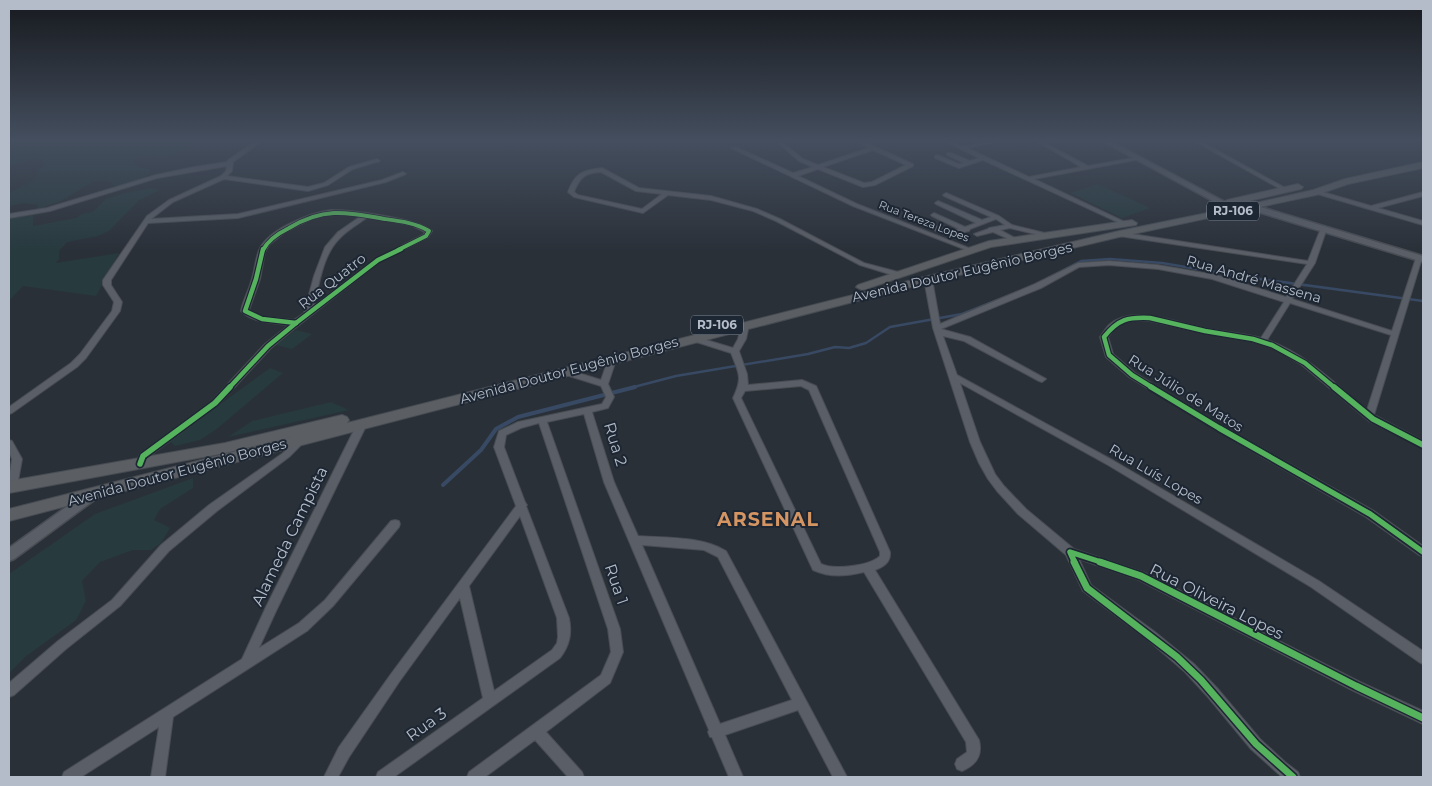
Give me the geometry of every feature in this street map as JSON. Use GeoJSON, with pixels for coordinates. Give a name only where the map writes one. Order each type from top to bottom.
{"type":"FeatureCollection","features":[{"type":"Feature","properties":{"kind":"highway","name":"Avenida Doutor Eugênio Borges"},"geometry":{"type":"LineString","coordinates":[[9,515],[692,338],[1043,254],[1122,229],[1339,178]]}},
{"type":"Feature","properties":{"kind":"highway","name":"Avenida Doutor Eugênio Borges"},"geometry":{"type":"LineString","coordinates":[[10,487],[225,448],[382,410],[811,301],[899,275],[974,249],[1019,239],[1122,229],[1251,208],[1365,178]]}},
{"type":"Feature","properties":{"kind":"highway"},"geometry":{"type":"LineString","coordinates":[[1019,239],[1016,245],[1018,250],[1043,254]]}},
{"type":"Feature","properties":{"kind":"highway"},"geometry":{"type":"LineString","coordinates":[[974,249],[995,250],[1003,255],[1003,259],[995,265]]}},
{"type":"Feature","properties":{"kind":"street"},"geometry":{"type":"LineString","coordinates":[[9,216],[48,210],[158,178]]}},
{"type":"Feature","properties":{"kind":"street"},"geometry":{"type":"LineString","coordinates":[[9,411],[74,365],[83,356],[116,311],[118,302],[107,285],[107,280],[147,221],[159,208],[171,201],[222,178]]}},
{"type":"Feature","properties":{"kind":"street"},"geometry":{"type":"LineString","coordinates":[[227,178],[308,190],[326,184],[336,178]]}},
{"type":"Feature","properties":{"kind":"street"},"geometry":{"type":"LineString","coordinates":[[147,221],[238,216],[393,178]]}},
{"type":"Feature","properties":{"kind":"street"},"geometry":{"type":"LineString","coordinates":[[578,178],[574,181],[570,192],[576,196],[640,211],[648,209],[666,194]]}},
{"type":"Feature","properties":{"kind":"street"},"geometry":{"type":"LineString","coordinates":[[616,178],[638,190],[711,198],[755,210],[862,264],[899,275]]}},
{"type":"Feature","properties":{"kind":"street","name":"Rua Tereza Lopes"},"geometry":{"type":"LineString","coordinates":[[798,178],[881,216],[974,249]]}},
{"type":"Feature","properties":{"kind":"street"},"geometry":{"type":"LineString","coordinates":[[847,178],[867,185],[886,178]]}},
{"type":"Feature","properties":{"kind":"street"},"geometry":{"type":"LineString","coordinates":[[1030,178],[1122,229],[1311,263]]}},
{"type":"Feature","properties":{"kind":"street"},"geometry":{"type":"LineString","coordinates":[[1174,178],[1225,204]]}},
{"type":"Feature","properties":{"kind":"street"},"geometry":{"type":"LineString","coordinates":[[1264,178],[1286,190]]}},
{"type":"Feature","properties":{"kind":"street"},"geometry":{"type":"LineString","coordinates":[[1316,192],[1423,223]]}},
{"type":"Feature","properties":{"kind":"street"},"geometry":{"type":"LineString","coordinates":[[1370,209],[1423,194]]}},
{"type":"Feature","properties":{"kind":"street"},"geometry":{"type":"LineString","coordinates":[[946,195],[997,217],[1010,226],[1047,235]]}},
{"type":"Feature","properties":{"kind":"street"},"geometry":{"type":"LineString","coordinates":[[938,203],[992,229],[1019,239]]}},
{"type":"Feature","properties":{"kind":"street"},"geometry":{"type":"LineString","coordinates":[[1251,208],[1324,228],[1421,259],[1369,416]]}},
{"type":"Feature","properties":{"kind":"street","name":"Rua Quatro"},"geometry":{"type":"LineString","coordinates":[[140,464],[143,456],[226,394],[268,346],[296,323],[378,260],[426,236],[429,231],[425,227],[367,215],[335,211],[316,214],[306,218],[276,236],[263,248],[256,279],[245,311],[250,316],[296,323]]}},
{"type":"Feature","properties":{"kind":"street"},"geometry":{"type":"LineString","coordinates":[[308,314],[315,286],[331,243],[346,229],[367,215]]}},
{"type":"Feature","properties":{"kind":"street"},"geometry":{"type":"LineString","coordinates":[[934,215],[967,230]]}},
{"type":"Feature","properties":{"kind":"street"},"geometry":{"type":"LineString","coordinates":[[930,226],[948,233],[967,230],[997,217]]}},
{"type":"Feature","properties":{"kind":"street"},"geometry":{"type":"LineString","coordinates":[[977,234],[1010,226]]}},
{"type":"Feature","properties":{"kind":"street"},"geometry":{"type":"LineString","coordinates":[[1262,341],[1311,263],[1324,228]]}},
{"type":"Feature","properties":{"kind":"street","name":"Rua André Massena"},"geometry":{"type":"LineString","coordinates":[[937,327],[1038,286],[1070,268],[1094,263],[1135,265],[1213,277],[1395,334]]}},
{"type":"Feature","properties":{"kind":"street"},"geometry":{"type":"LineString","coordinates":[[928,280],[937,327],[953,376]]}},
{"type":"Feature","properties":{"kind":"street","name":"Rua Júlio de Matos"},"geometry":{"type":"LineString","coordinates":[[1423,445],[1369,416],[1310,366],[1282,349],[1262,341],[1247,336],[1201,330],[1162,319],[1149,318],[1119,321],[1113,324],[1104,337],[1109,355],[1132,375],[1227,433],[1370,514],[1423,552]]}},
{"type":"Feature","properties":{"kind":"street"},"geometry":{"type":"LineString","coordinates":[[735,350],[742,340],[745,325]]}},
{"type":"Feature","properties":{"kind":"street"},"geometry":{"type":"LineString","coordinates":[[937,327],[972,341],[1042,379]]}},
{"type":"Feature","properties":{"kind":"street"},"geometry":{"type":"LineString","coordinates":[[692,338],[735,350]]}},
{"type":"Feature","properties":{"kind":"street"},"geometry":{"type":"LineString","coordinates":[[735,350],[740,364],[744,388],[737,398],[818,567],[826,571],[879,564],[885,557],[885,552],[813,388],[802,383],[744,388]]}},
{"type":"Feature","properties":{"kind":"street"},"geometry":{"type":"LineString","coordinates":[[463,586],[490,700],[556,654],[563,646],[565,632],[563,618],[499,447],[500,437],[507,429],[542,419],[604,406],[612,360]]}},
{"type":"Feature","properties":{"kind":"street"},"geometry":{"type":"LineString","coordinates":[[566,372],[607,391]]}},
{"type":"Feature","properties":{"kind":"street","name":"Rua Oliveira Lopes"},"geometry":{"type":"LineString","coordinates":[[953,376],[977,446],[994,481],[1040,527],[1070,552],[1141,576],[1356,686],[1423,718]]}},
{"type":"Feature","properties":{"kind":"street","name":"Rua Luís Lopes"},"geometry":{"type":"LineString","coordinates":[[953,376],[1111,463],[1316,584],[1423,658]]}},
{"type":"Feature","properties":{"kind":"street","name":"Rua 2"},"geometry":{"type":"LineString","coordinates":[[587,409],[609,482],[633,540]]}},
{"type":"Feature","properties":{"kind":"street","name":"Rua 1"},"geometry":{"type":"LineString","coordinates":[[537,732],[606,678],[617,652],[614,629],[542,419]]}},
{"type":"Feature","properties":{"kind":"street","name":"Alameda Campista"},"geometry":{"type":"LineString","coordinates":[[247,662],[362,424]]}},
{"type":"Feature","properties":{"kind":"street"},"geometry":{"type":"LineString","coordinates":[[9,691],[62,645],[116,603],[165,548],[213,508],[286,455],[301,440]]}},
{"type":"Feature","properties":{"kind":"street"},"geometry":{"type":"LineString","coordinates":[[9,444],[17,459],[10,487]]}},
{"type":"Feature","properties":{"kind":"street"},"geometry":{"type":"LineString","coordinates":[[9,555],[92,495]]}},
{"type":"Feature","properties":{"kind":"street"},"geometry":{"type":"LineString","coordinates":[[331,777],[364,722],[522,505]]}},
{"type":"Feature","properties":{"kind":"street"},"geometry":{"type":"LineString","coordinates":[[69,777],[304,627],[318,615],[395,524]]}},
{"type":"Feature","properties":{"kind":"street"},"geometry":{"type":"LineString","coordinates":[[736,777],[633,540],[704,546],[722,554],[840,777]]}},
{"type":"Feature","properties":{"kind":"street","name":"Rua Oliveira Lopes"},"geometry":{"type":"LineString","coordinates":[[1070,552],[1087,588],[1164,644],[1184,663],[1259,747],[1293,777]]}},
{"type":"Feature","properties":{"kind":"street"},"geometry":{"type":"LineString","coordinates":[[866,567],[972,740],[975,749],[974,755],[971,760],[962,764]]}},
{"type":"Feature","properties":{"kind":"street","name":"Rua 3"},"geometry":{"type":"LineString","coordinates":[[383,777],[490,700]]}},
{"type":"Feature","properties":{"kind":"street"},"geometry":{"type":"LineString","coordinates":[[715,732],[801,703]]}},
{"type":"Feature","properties":{"kind":"street"},"geometry":{"type":"LineString","coordinates":[[158,777],[167,716]]}},
{"type":"Feature","properties":{"kind":"street"},"geometry":{"type":"LineString","coordinates":[[474,777],[537,732],[573,776]]}},
{"type":"Feature","properties":{"kind":"green space"},"geometry":{"type":"Polygon","coordinates":[[[143,178],[132,184],[122,186],[112,185],[111,181],[94,181],[61,201],[37,209],[38,205],[24,203],[9,206],[9,193],[36,179],[143,178]]]}},
{"type":"Feature","properties":{"kind":"green space"},"geometry":{"type":"Polygon","coordinates":[[[1098,184],[1150,208],[1122,218],[1071,193],[1098,184]]]}},
{"type":"Feature","properties":{"kind":"green space"},"geometry":{"type":"Polygon","coordinates":[[[151,188],[160,190],[138,201],[109,231],[98,236],[67,242],[59,251],[59,259],[56,263],[119,253],[96,296],[23,286],[9,301],[9,218],[33,215],[33,226],[76,218],[82,214],[93,212],[106,199],[151,188]]]}},
{"type":"Feature","properties":{"kind":"green space"},"geometry":{"type":"Polygon","coordinates":[[[296,330],[312,334],[292,349],[276,345],[296,330]]]}},
{"type":"Feature","properties":{"kind":"green space"},"geometry":{"type":"Polygon","coordinates":[[[270,368],[283,373],[218,428],[200,440],[175,446],[171,442],[161,447],[270,368]]]}},
{"type":"Feature","properties":{"kind":"green space"},"geometry":{"type":"Polygon","coordinates":[[[331,402],[349,410],[228,437],[252,421],[331,402]]]}},
{"type":"Feature","properties":{"kind":"green space"},"geometry":{"type":"Polygon","coordinates":[[[193,478],[193,488],[160,509],[154,520],[170,528],[161,543],[151,550],[133,550],[100,562],[82,581],[86,601],[76,620],[25,657],[9,673],[9,574],[95,514],[193,478]]]}},
{"type":"Feature","properties":{"kind":"waterway"},"geometry":{"type":"LineString","coordinates":[[1046,279],[1081,261],[1110,259],[1162,263],[1245,277],[1423,301]]}},
{"type":"Feature","properties":{"kind":"waterway"},"geometry":{"type":"LineString","coordinates":[[630,388],[676,376],[808,354],[835,347],[849,348],[866,343],[890,327],[962,314],[1018,292]]}},
{"type":"Feature","properties":{"kind":"waterway"},"geometry":{"type":"LineString","coordinates":[[443,485],[481,450],[496,429],[518,417],[635,387]]}},
{"type":"Feature","properties":{"kind":"cycle path"},"geometry":{"type":"LineString","coordinates":[[140,464],[143,456],[215,403],[268,346],[296,323],[378,260],[426,236],[429,231],[406,222],[353,213],[331,212],[309,217],[277,235],[263,249],[256,279],[245,311],[262,319],[296,323]]}},
{"type":"Feature","properties":{"kind":"cycle path"},"geometry":{"type":"LineString","coordinates":[[1423,445],[1373,419],[1305,363],[1282,349],[1263,341],[1205,331],[1150,318],[1123,320],[1112,326],[1104,337],[1109,355],[1132,375],[1219,428],[1370,514],[1423,552]]}},
{"type":"Feature","properties":{"kind":"cycle path"},"geometry":{"type":"LineString","coordinates":[[1293,777],[1267,756],[1244,732],[1212,692],[1189,668],[1151,635],[1087,588],[1070,552],[1141,576],[1356,686],[1423,718]]}},
{"type":"Feature","properties":{"kind":"district","name":"ARSENAL"},"geometry":{"type":"Point","coordinates":[768,519]}}]}
